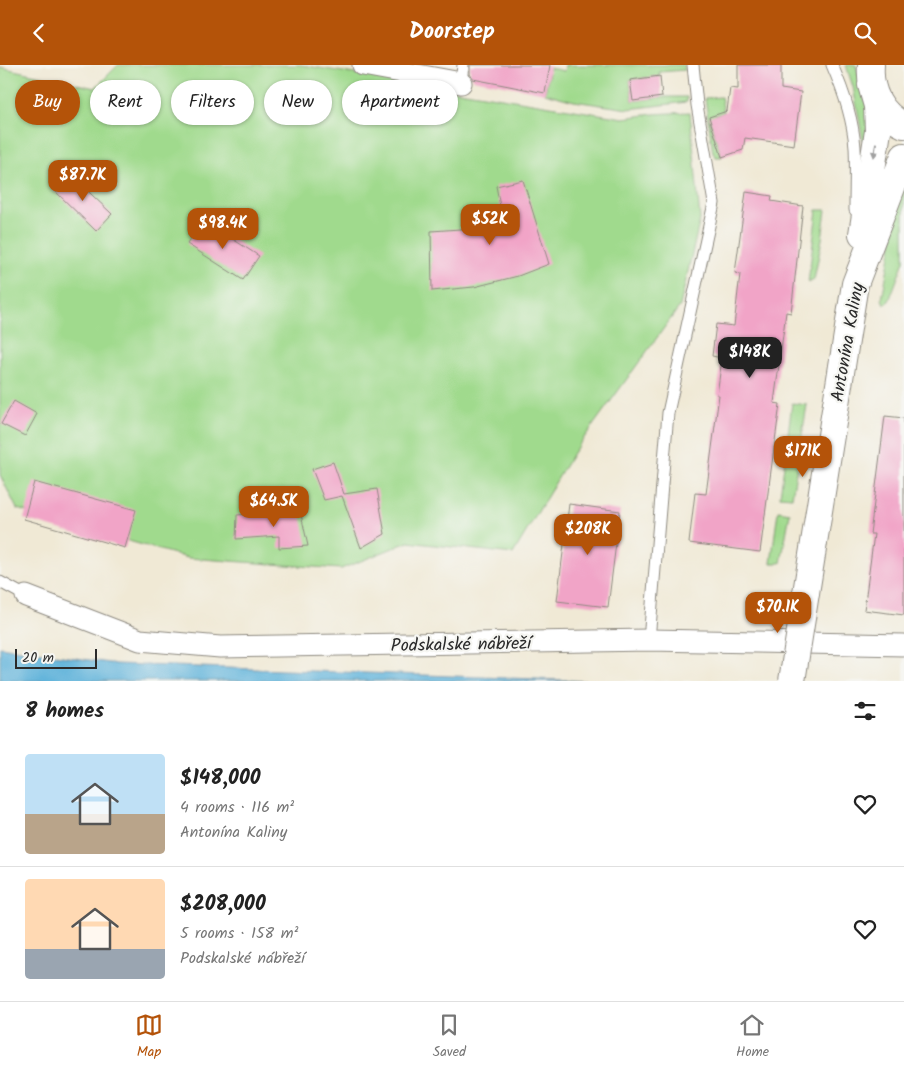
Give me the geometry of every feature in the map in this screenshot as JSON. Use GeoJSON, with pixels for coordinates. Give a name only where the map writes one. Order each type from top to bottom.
{"type":"FeatureCollection","features":[{"type":"Feature","properties":{"kind":"street"},"geometry":{"type":"LineString","coordinates":[[363,65],[462,74]]}},
{"type":"Feature","properties":{"kind":"street"},"geometry":{"type":"LineString","coordinates":[[870,73],[879,103],[890,117],[904,125]]}},
{"type":"Feature","properties":{"kind":"street"},"geometry":{"type":"LineString","coordinates":[[855,284],[878,131],[877,106],[870,73]]}},
{"type":"Feature","properties":{"kind":"street","name":"Antonína Kaliny"},"geometry":{"type":"LineString","coordinates":[[792,681],[855,284],[904,156]]}},
{"type":"Feature","properties":{"kind":"street","name":"Podskalské nábřeží"},"geometry":{"type":"LineString","coordinates":[[26,596],[140,640],[212,646],[649,640],[904,645]]}},
{"type":"Feature","properties":{"kind":"lane"},"geometry":{"type":"LineString","coordinates":[[649,640],[668,413],[714,203],[697,105],[693,65]]}},
{"type":"Feature","properties":{"kind":"lane"},"geometry":{"type":"LineString","coordinates":[[832,65],[852,128],[855,147],[855,284]]}},
{"type":"Feature","properties":{"kind":"lane"},"geometry":{"type":"LineString","coordinates":[[0,582],[26,596]]}},
{"type":"Feature","properties":{"kind":"green space"},"geometry":{"type":"Polygon","coordinates":[[[118,65],[301,65],[392,80],[342,80],[342,125],[458,125],[458,91],[623,118],[690,112],[700,219],[680,306],[573,453],[513,554],[408,542],[341,569],[188,558],[17,509],[0,475],[0,67],[59,80],[15,80],[15,125],[80,125],[80,85],[90,87],[90,125],[161,125],[161,80],[103,80],[118,65]]]}},
{"type":"Feature","properties":{"kind":"green space"},"geometry":{"type":"Polygon","coordinates":[[[565,65],[684,65],[685,70],[659,72],[660,76],[630,80],[633,101],[662,97],[687,97],[687,102],[628,109],[574,101],[545,93],[550,68],[564,71],[565,65]]]}},
{"type":"Feature","properties":{"kind":"green space"},"geometry":{"type":"Polygon","coordinates":[[[846,65],[856,65],[869,116],[866,140],[863,140],[853,87],[846,65]]]}},
{"type":"Feature","properties":{"kind":"green space"},"geometry":{"type":"Polygon","coordinates":[[[721,97],[724,112],[713,116],[710,121],[722,157],[716,157],[713,153],[705,98],[721,97]]]}},
{"type":"Feature","properties":{"kind":"green space"},"geometry":{"type":"Polygon","coordinates":[[[904,179],[904,261],[889,301],[884,304],[882,299],[893,239],[893,217],[904,179]]]}},
{"type":"Feature","properties":{"kind":"green space"},"geometry":{"type":"Polygon","coordinates":[[[817,210],[826,210],[814,280],[808,283],[817,210]]]}},
{"type":"Feature","properties":{"kind":"green space"},"geometry":{"type":"Polygon","coordinates":[[[792,403],[807,405],[792,497],[780,496],[792,403]]]}},
{"type":"Feature","properties":{"kind":"green space"},"geometry":{"type":"Polygon","coordinates":[[[778,511],[790,513],[781,563],[771,563],[778,511]]]}},
{"type":"Feature","properties":{"kind":"water"},"geometry":{"type":"Polygon","coordinates":[[[0,647],[117,664],[592,681],[0,681],[0,647]]]}},
{"type":"Feature","properties":{"kind":"building"},"geometry":{"type":"Polygon","coordinates":[[[470,65],[550,65],[545,93],[473,79],[470,74],[470,65]]]}},
{"type":"Feature","properties":{"kind":"building"},"geometry":{"type":"Polygon","coordinates":[[[738,65],[781,65],[781,89],[801,92],[794,145],[745,138],[743,150],[722,157],[709,117],[727,111],[730,88],[738,89],[738,65]]]}},
{"type":"Feature","properties":{"kind":"building"},"geometry":{"type":"Polygon","coordinates":[[[660,76],[662,97],[633,101],[630,80],[660,76]]]}},
{"type":"Feature","properties":{"kind":"building"},"geometry":{"type":"Polygon","coordinates":[[[70,174],[112,214],[96,231],[54,190],[70,174]]]}},
{"type":"Feature","properties":{"kind":"building"},"geometry":{"type":"Polygon","coordinates":[[[523,180],[549,264],[518,276],[474,287],[432,291],[431,231],[504,226],[496,186],[523,180]]]}},
{"type":"Feature","properties":{"kind":"building"},"geometry":{"type":"Polygon","coordinates":[[[746,192],[772,196],[771,201],[803,206],[791,313],[786,312],[774,403],[780,404],[760,552],[689,543],[695,493],[706,494],[719,395],[717,395],[722,358],[712,356],[716,324],[734,326],[740,274],[735,273],[746,192]]]}},
{"type":"Feature","properties":{"kind":"building"},"geometry":{"type":"Polygon","coordinates":[[[203,220],[259,256],[243,280],[187,244],[203,220]]]}},
{"type":"Feature","properties":{"kind":"building"},"geometry":{"type":"Polygon","coordinates":[[[14,401],[37,414],[25,436],[1,424],[14,401]]]}},
{"type":"Feature","properties":{"kind":"building"},"geometry":{"type":"Polygon","coordinates":[[[885,416],[904,418],[904,615],[864,610],[874,534],[870,534],[885,416]]]}},
{"type":"Feature","properties":{"kind":"building"},"geometry":{"type":"Polygon","coordinates":[[[333,462],[344,494],[377,489],[385,534],[361,548],[342,496],[324,500],[312,469],[333,462]]]}},
{"type":"Feature","properties":{"kind":"building"},"geometry":{"type":"Polygon","coordinates":[[[34,482],[136,510],[125,548],[24,519],[34,482]]]}},
{"type":"Feature","properties":{"kind":"building"},"geometry":{"type":"Polygon","coordinates":[[[569,504],[620,511],[608,607],[557,601],[569,504]]]}},
{"type":"Feature","properties":{"kind":"building"},"geometry":{"type":"Polygon","coordinates":[[[300,510],[308,546],[279,548],[279,536],[236,539],[237,515],[300,510]]]}}]}
